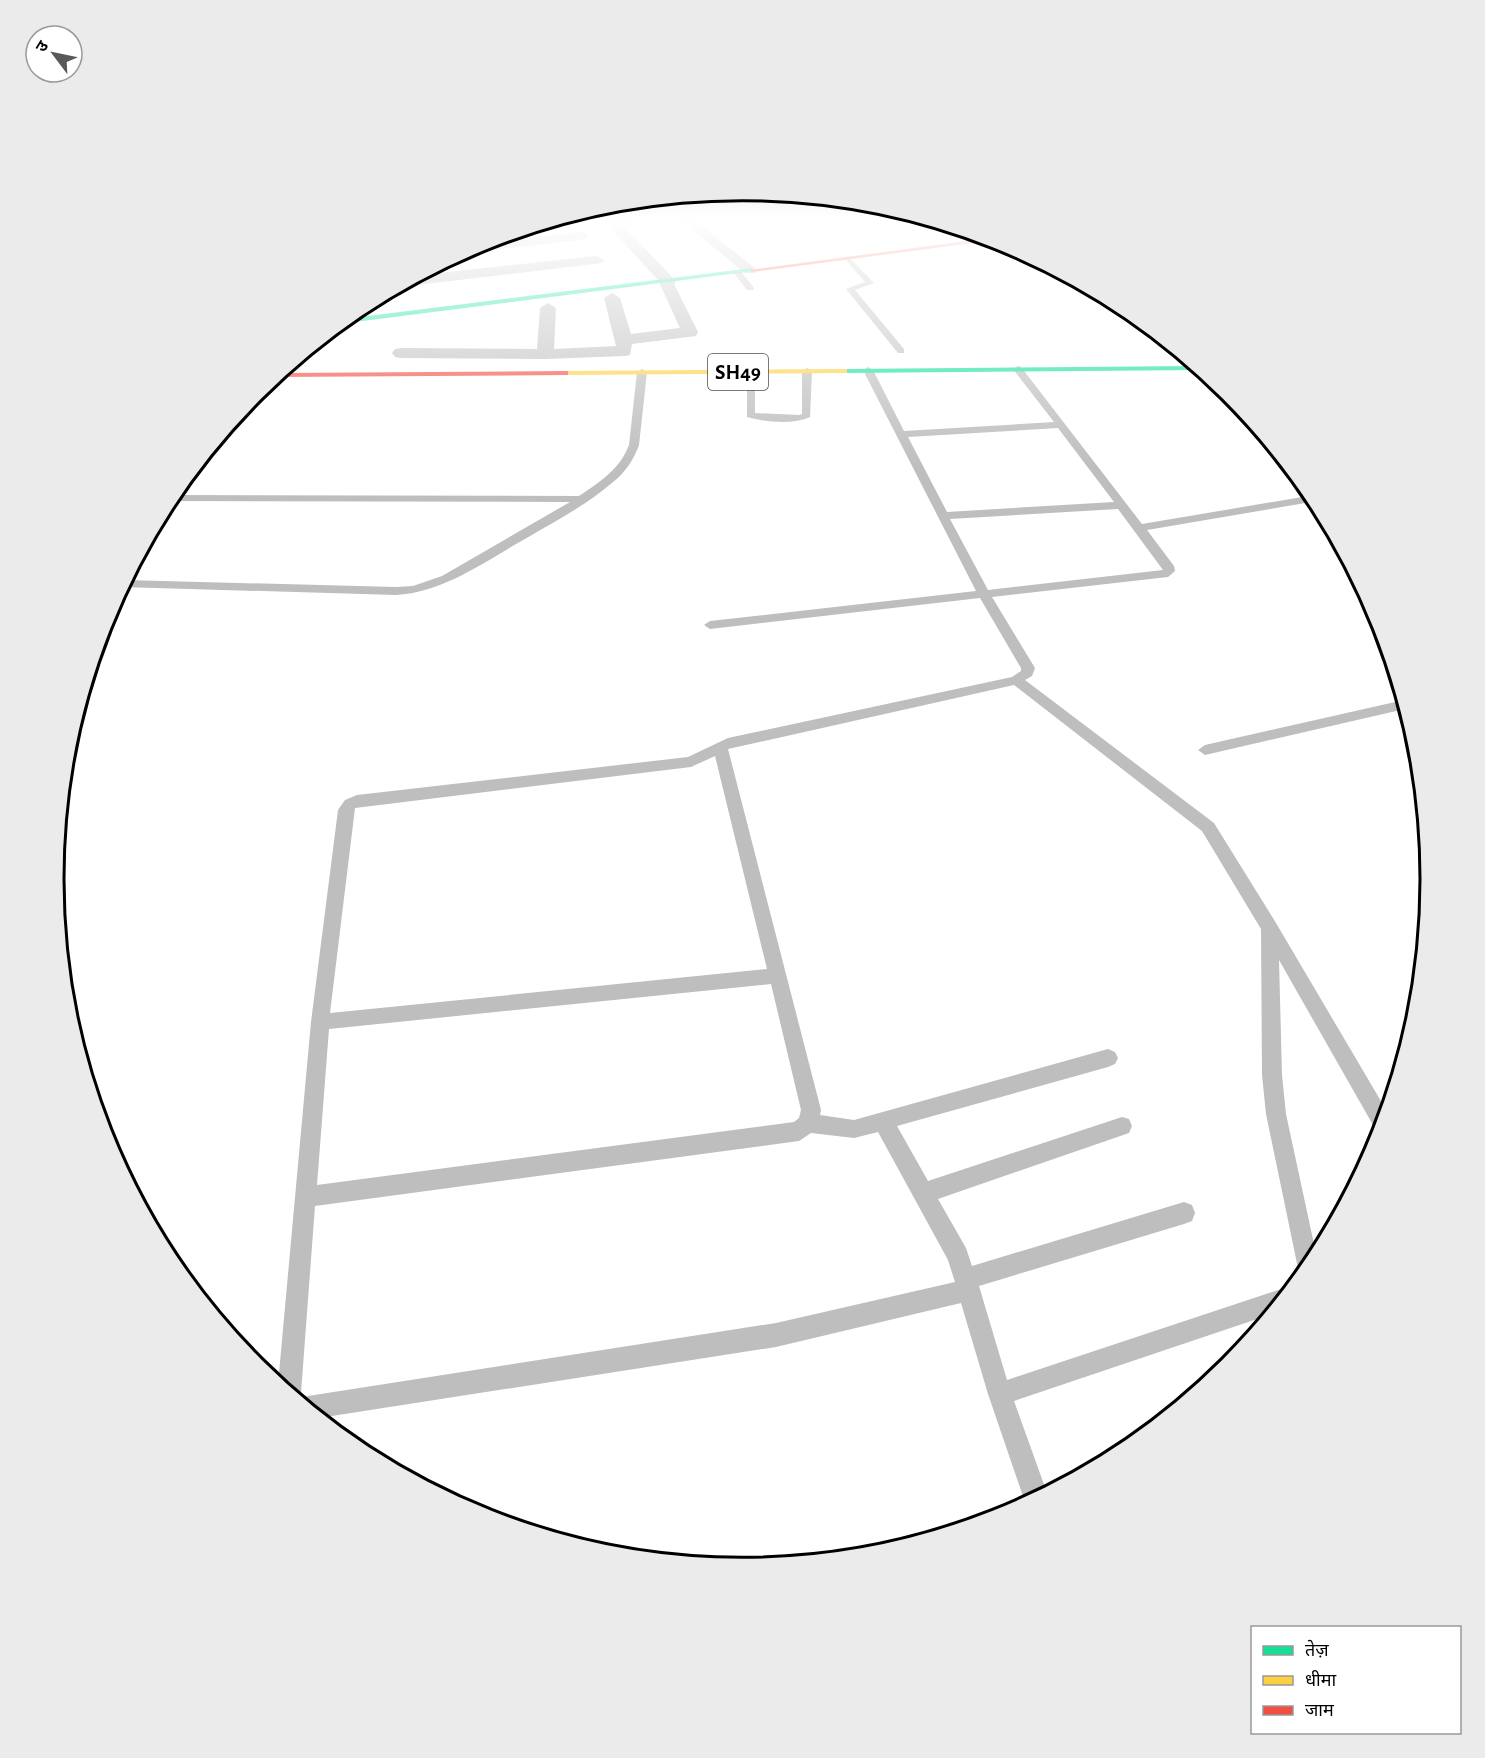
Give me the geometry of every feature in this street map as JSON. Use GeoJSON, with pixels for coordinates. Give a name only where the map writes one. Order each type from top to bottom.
{"type":"FeatureCollection","features":[{"type":"Feature","properties":{"kind":"main road"},"geometry":{"type":"LineString","coordinates":[[364,317],[497,304]]}},
{"type":"Feature","properties":{"kind":"main road","name":"SH49"},"geometry":{"type":"LineString","coordinates":[[299,366],[469,360],[1179,360]]}},
{"type":"Feature","properties":{"kind":"main road","name":"SH49"},"geometry":{"type":"LineString","coordinates":[[289,375],[1189,368]]}},
{"type":"Feature","properties":{"kind":"street"},"geometry":{"type":"LineString","coordinates":[[401,352],[469,360],[621,351],[625,349],[616,304]]}},
{"type":"Feature","properties":{"kind":"street"},"geometry":{"type":"LineString","coordinates":[[624,339],[690,332],[677,304]]}},
{"type":"Feature","properties":{"kind":"street"},"geometry":{"type":"LineString","coordinates":[[545,354],[548,308]]}},
{"type":"Feature","properties":{"kind":"lane"},"geometry":{"type":"LineString","coordinates":[[862,304],[901,351]]}},
{"type":"Feature","properties":{"kind":"lane"},"geometry":{"type":"LineString","coordinates":[[710,625],[1164,574],[1169,571],[1168,566],[1018,369]]}},
{"type":"Feature","properties":{"kind":"lane"},"geometry":{"type":"LineString","coordinates":[[290,1384],[320,1022],[346,810],[350,804],[357,801],[691,762],[720,746],[1016,680],[1027,673],[1028,668],[984,595],[868,370]]}},
{"type":"Feature","properties":{"kind":"lane"},"geometry":{"type":"LineString","coordinates":[[750,372],[750,415],[800,418],[807,415],[807,371]]}},
{"type":"Feature","properties":{"kind":"lane"},"geometry":{"type":"LineString","coordinates":[[131,585],[414,590],[446,579],[510,544],[610,479],[630,456],[642,372]]}},
{"type":"Feature","properties":{"kind":"lane"},"geometry":{"type":"LineString","coordinates":[[903,434],[1061,425]]}},
{"type":"Feature","properties":{"kind":"lane"},"geometry":{"type":"LineString","coordinates":[[182,498],[581,499]]}},
{"type":"Feature","properties":{"kind":"lane"},"geometry":{"type":"LineString","coordinates":[[1138,528],[1305,500]]}},
{"type":"Feature","properties":{"kind":"lane"},"geometry":{"type":"LineString","coordinates":[[943,516],[1121,505]]}},
{"type":"Feature","properties":{"kind":"lane"},"geometry":{"type":"LineString","coordinates":[[1016,680],[1208,827],[1270,928],[1378,1115]]}},
{"type":"Feature","properties":{"kind":"lane"},"geometry":{"type":"LineString","coordinates":[[1205,750],[1397,706]]}},
{"type":"Feature","properties":{"kind":"lane"},"geometry":{"type":"LineString","coordinates":[[305,1197],[799,1131],[808,1123],[811,1110],[720,746]]}},
{"type":"Feature","properties":{"kind":"lane"},"geometry":{"type":"LineString","coordinates":[[1270,928],[1274,1095],[1305,1257]]}},
{"type":"Feature","properties":{"kind":"lane"},"geometry":{"type":"LineString","coordinates":[[320,1022],[777,976]]}},
{"type":"Feature","properties":{"kind":"lane"},"geometry":{"type":"LineString","coordinates":[[808,1123],[854,1129],[1108,1058]]}},
{"type":"Feature","properties":{"kind":"lane"},"geometry":{"type":"LineString","coordinates":[[883,1120],[958,1256],[1000,1394],[1033,1491]]}},
{"type":"Feature","properties":{"kind":"lane"},"geometry":{"type":"LineString","coordinates":[[924,1192],[1122,1125]]}},
{"type":"Feature","properties":{"kind":"lane"},"geometry":{"type":"LineString","coordinates":[[317,1407],[776,1335],[968,1285],[1184,1213]]}},
{"type":"Feature","properties":{"kind":"lane"},"geometry":{"type":"LineString","coordinates":[[1000,1394],[1271,1304]]}},
{"type":"Feature","properties":{"kind":"traffic: fast"},"geometry":{"type":"LineString","coordinates":[[360,320],[483,304]]}},
{"type":"Feature","properties":{"kind":"traffic: fast"},"geometry":{"type":"LineString","coordinates":[[844,371],[1189,368]]}},
{"type":"Feature","properties":{"kind":"traffic: slow"},"geometry":{"type":"LineString","coordinates":[[565,373],[844,371]]}},
{"type":"Feature","properties":{"kind":"traffic: jam"},"geometry":{"type":"LineString","coordinates":[[289,375],[565,373]]}}]}
